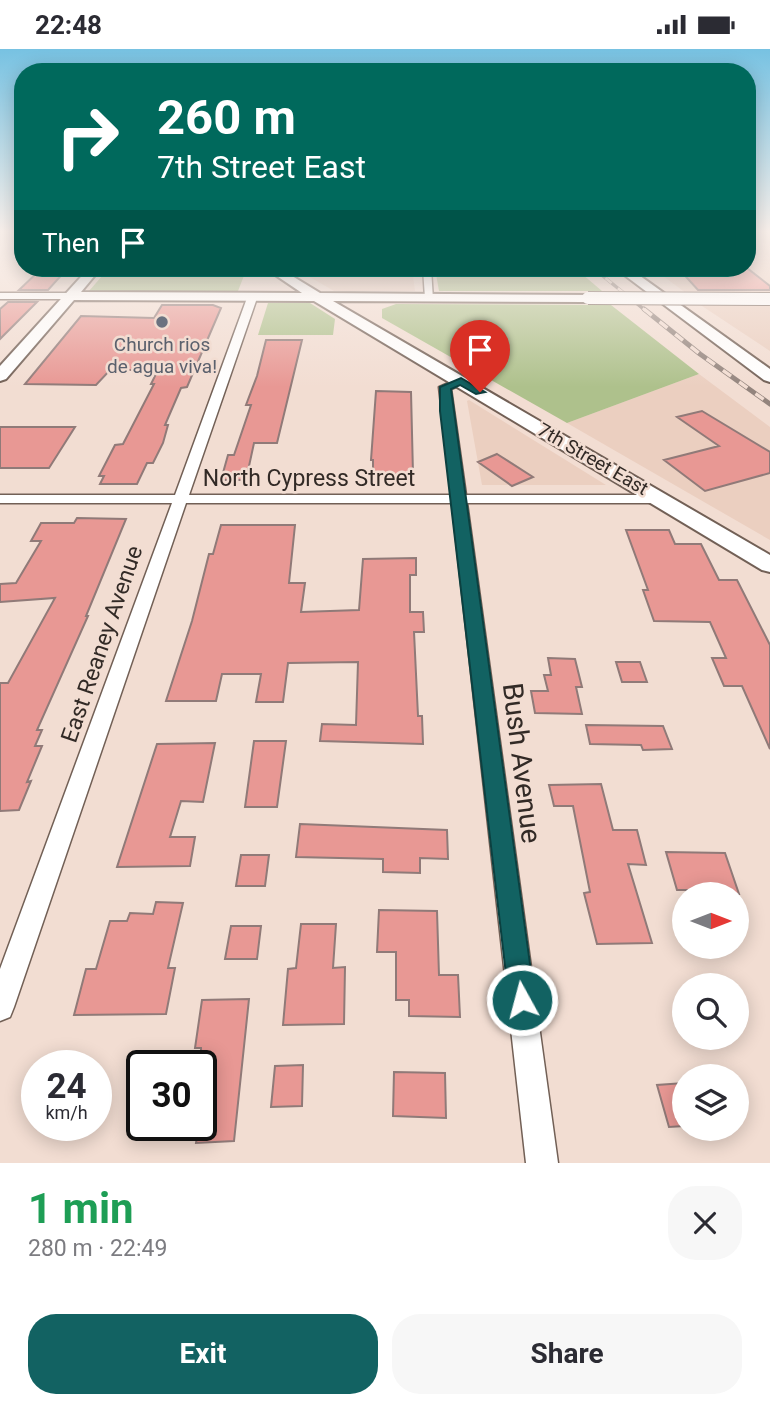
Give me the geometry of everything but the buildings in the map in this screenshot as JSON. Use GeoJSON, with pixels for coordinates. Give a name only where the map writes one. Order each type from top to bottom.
{"type":"FeatureCollection","features":[{"type":"Feature","properties":{"kind":"street"},"geometry":{"type":"LineString","coordinates":[[0,376],[82,283]]}},
{"type":"Feature","properties":{"kind":"street","name":"7th Street East"},"geometry":{"type":"LineString","coordinates":[[297,283],[373,331],[770,565]]}},
{"type":"Feature","properties":{"kind":"street"},"geometry":{"type":"LineString","coordinates":[[428,283],[430,298]]}},
{"type":"Feature","properties":{"kind":"street"},"geometry":{"type":"LineString","coordinates":[[641,283],[770,377]]}},
{"type":"Feature","properties":{"kind":"street"},"geometry":{"type":"LineString","coordinates":[[653,283],[770,366]]}},
{"type":"Feature","properties":{"kind":"street"},"geometry":{"type":"LineString","coordinates":[[0,296],[770,299]]}},
{"type":"Feature","properties":{"kind":"street","name":"East Reaney Avenue"},"geometry":{"type":"LineString","coordinates":[[0,1007],[252,298]]}},
{"type":"Feature","properties":{"kind":"street"},"geometry":{"type":"LineString","coordinates":[[373,331],[368,312],[370,307],[377,302],[393,298]]}},
{"type":"Feature","properties":{"kind":"street","name":"Bush Avenue"},"geometry":{"type":"LineString","coordinates":[[461,381],[445,387],[446,411],[460,501],[542,1163]]}},
{"type":"Feature","properties":{"kind":"street","name":"North Cypress Street"},"geometry":{"type":"LineString","coordinates":[[0,499],[661,499]]}},
{"type":"Feature","properties":{"kind":"shaded area"},"geometry":{"type":"Polygon","coordinates":[[[320,283],[414,283],[415,291],[334,291],[320,283]]]}},
{"type":"Feature","properties":{"kind":"shaded area"},"geometry":{"type":"Polygon","coordinates":[[[672,283],[770,283],[770,293],[686,293],[672,283]]]}},
{"type":"Feature","properties":{"kind":"shaded area"},"geometry":{"type":"Polygon","coordinates":[[[699,304],[770,304],[770,351],[699,304]]]}},
{"type":"Feature","properties":{"kind":"shaded area"},"geometry":{"type":"Polygon","coordinates":[[[699,374],[770,427],[770,540],[567,423],[699,374]]]}},
{"type":"Feature","properties":{"kind":"shaded area"},"geometry":{"type":"Polygon","coordinates":[[[467,401],[606,485],[482,485],[467,401]]]}},
{"type":"Feature","properties":{"kind":"green space"},"geometry":{"type":"Polygon","coordinates":[[[96,283],[241,283],[238,291],[89,291],[96,283]]]}},
{"type":"Feature","properties":{"kind":"green space"},"geometry":{"type":"Polygon","coordinates":[[[438,283],[593,283],[602,291],[439,291],[438,283]]]}},
{"type":"Feature","properties":{"kind":"green space"},"geometry":{"type":"Polygon","coordinates":[[[268,303],[310,303],[335,319],[333,335],[258,335],[268,303]]]}},
{"type":"Feature","properties":{"kind":"green space"},"geometry":{"type":"Polygon","coordinates":[[[396,304],[611,305],[699,374],[567,423],[382,318],[382,309],[396,304]]]}},
{"type":"Feature","properties":{"kind":"railway"},"geometry":{"type":"LineString","coordinates":[[611,283],[646,311]]}},
{"type":"Feature","properties":{"kind":"railway"},"geometry":{"type":"LineString","coordinates":[[644,309],[700,354],[770,404]]}},
{"type":"Feature","properties":{"kind":"place","name":"Church rios de agua viva!"},"geometry":{"type":"Point","coordinates":[162,322]}},
{"type":"Feature","properties":{"kind":"route"},"geometry":{"type":"LineString","coordinates":[[480,392],[461,381],[445,387],[522,1000]]}}]}
